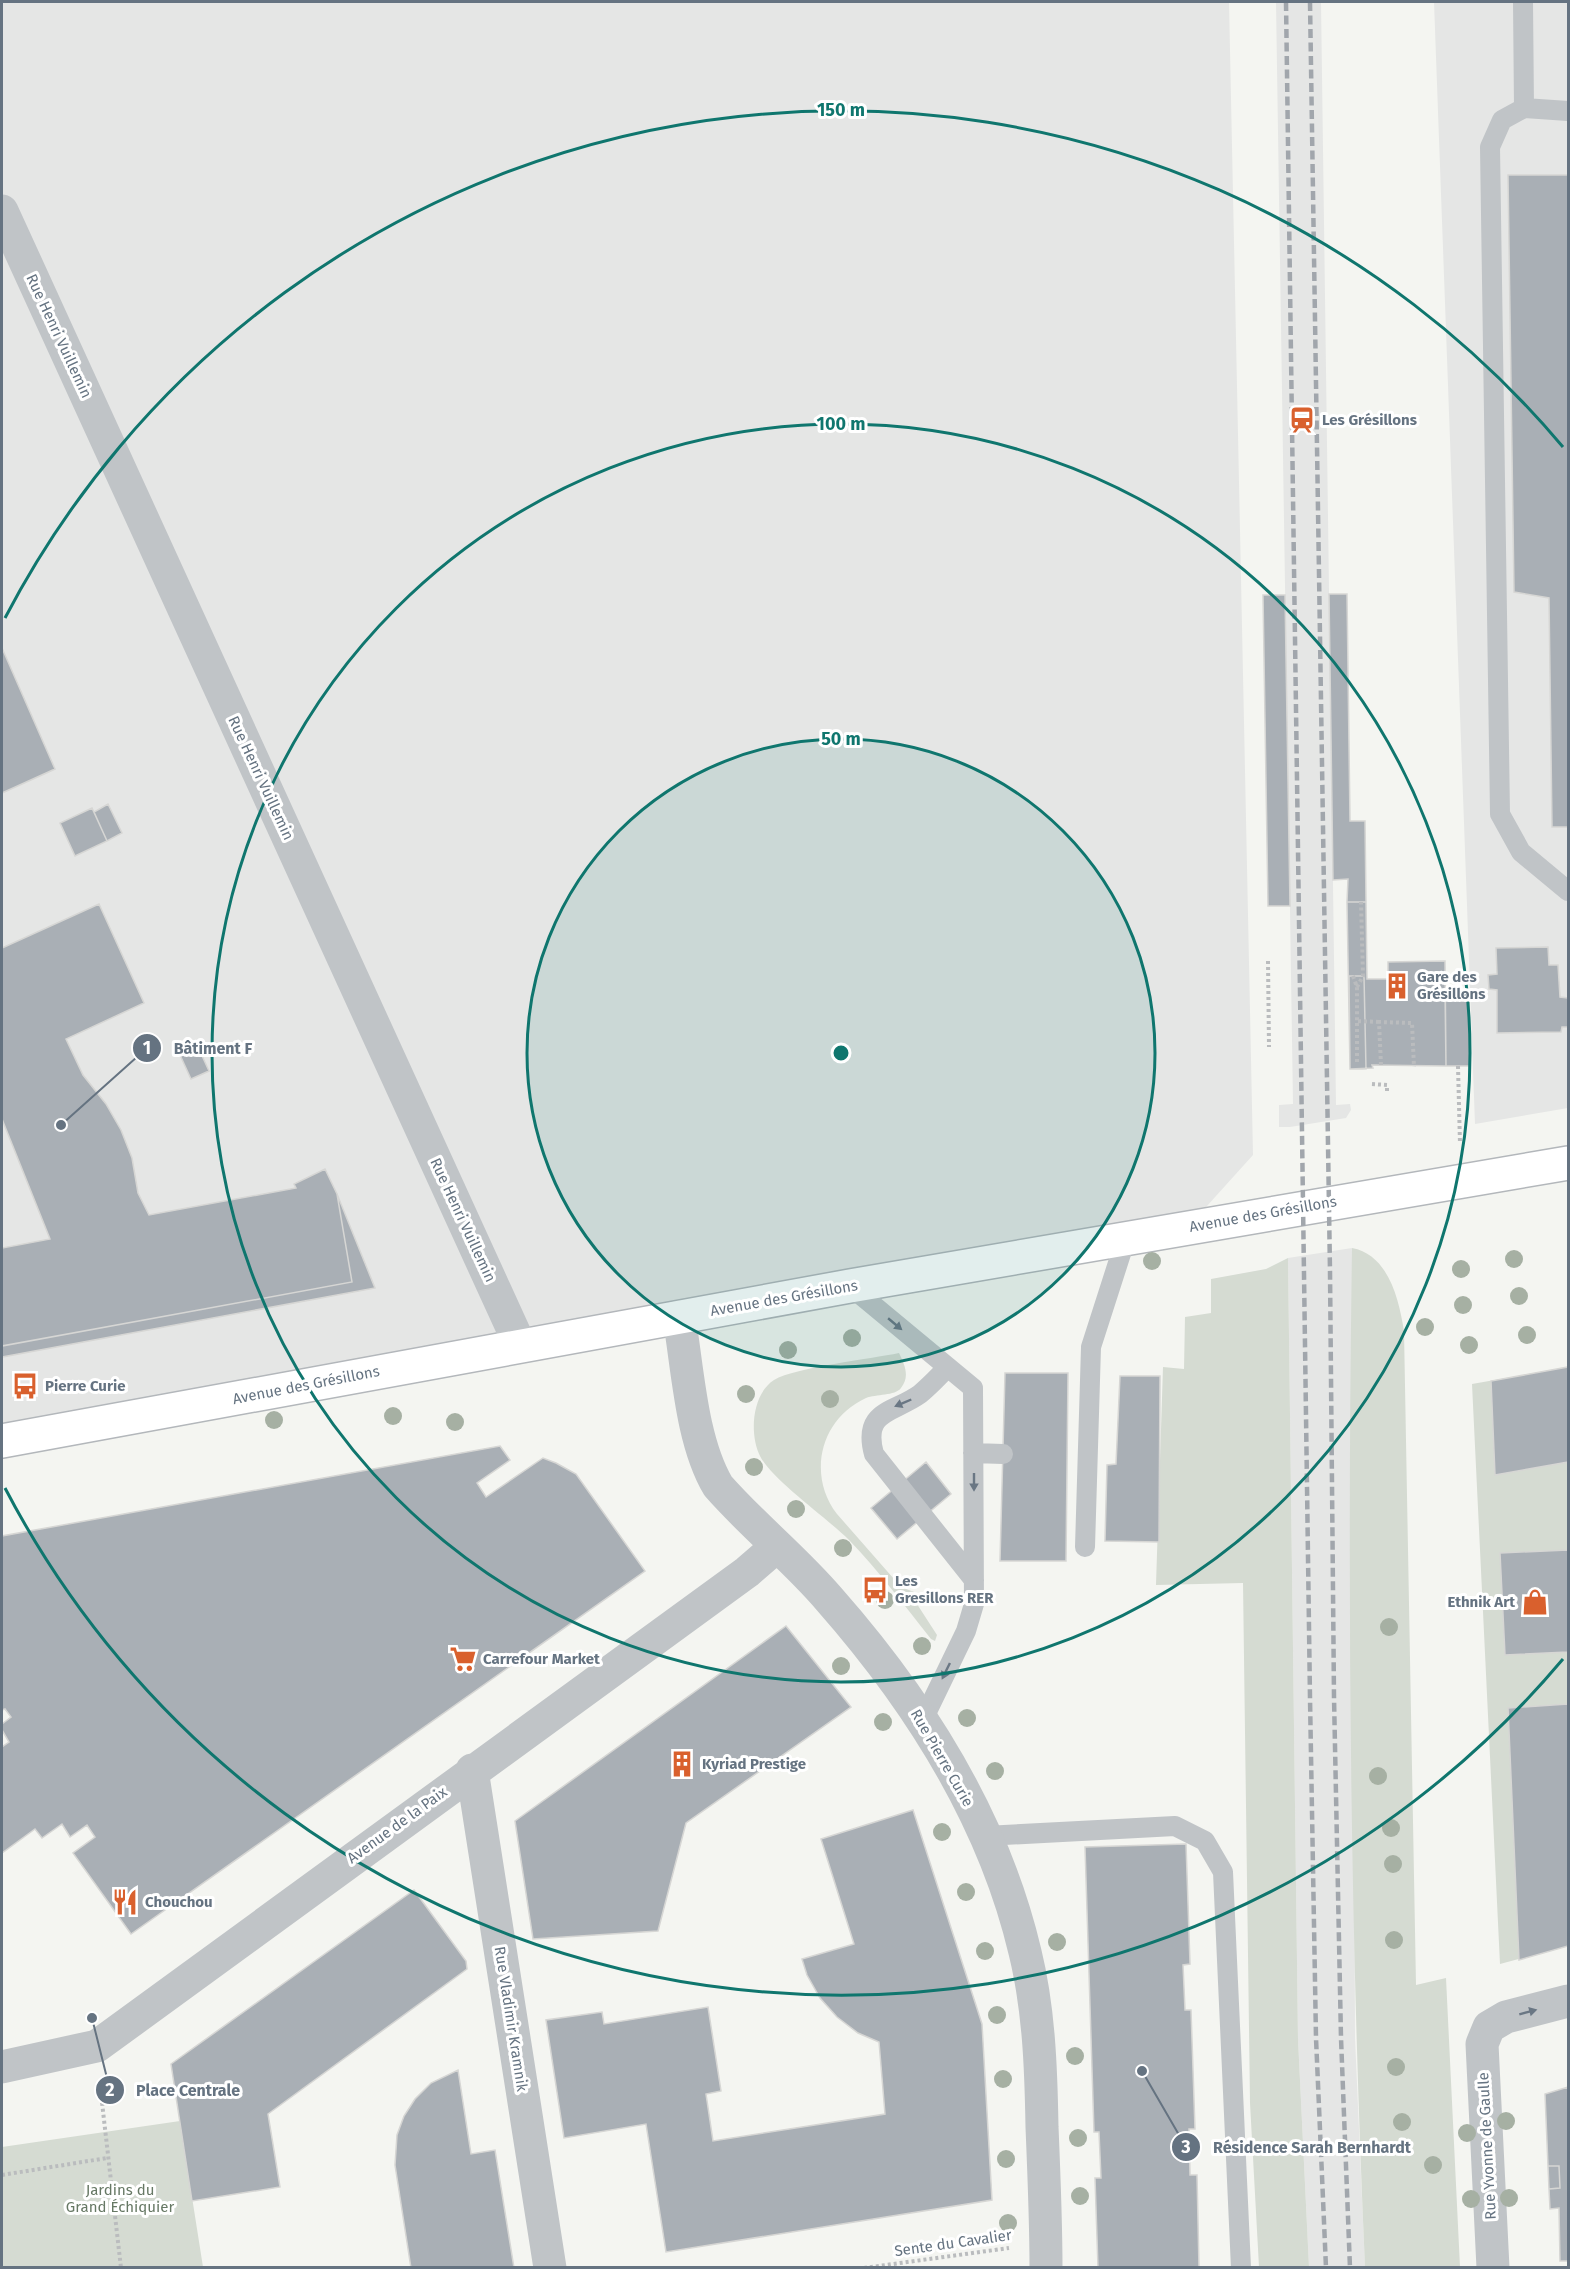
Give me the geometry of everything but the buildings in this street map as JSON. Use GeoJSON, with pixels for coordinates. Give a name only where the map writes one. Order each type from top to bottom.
{"type":"FeatureCollection","features":[{"type":"Feature","properties":{"kind":"main road","name":"Avenue des Grésillons"},"geometry":{"type":"LineString","coordinates":[[2,1441],[850,1286],[1569,1163]]}},
{"type":"Feature","properties":{"kind":"street","name":"Rue Henri Vuillemin"},"geometry":{"type":"LineString","coordinates":[[2,211],[520,1345]]}},
{"type":"Feature","properties":{"kind":"street","name":"Rue Pierre Curie"},"geometry":{"type":"LineString","coordinates":[[679,1317],[700,1440],[710,1471],[733,1503],[829,1598],[923,1720],[944,1754],[985,1836],[1025,1952],[1036,2013],[1046,2255]]}},
{"type":"Feature","properties":{"kind":"street","name":"Avenue de la Paix"},"geometry":{"type":"LineString","coordinates":[[2,2067],[97,2046],[472,1770],[747,1572],[777,1546]]}},
{"type":"Feature","properties":{"kind":"street","name":"Rue Vladimir Kramnik"},"geometry":{"type":"LineString","coordinates":[[472,1770],[550,2268]]}},
{"type":"Feature","properties":{"kind":"street","name":"Rue Yvonne de Gaulle"},"geometry":{"type":"LineString","coordinates":[[1493,2268],[1482,2044],[1489,2027],[1506,2017],[1569,2001]]}},
{"type":"Feature","properties":{"kind":"lane"},"geometry":{"type":"LineString","coordinates":[[1523,2],[1524,108]]}},
{"type":"Feature","properties":{"kind":"lane"},"geometry":{"type":"LineString","coordinates":[[1569,111],[1524,108],[1502,120],[1490,147],[1500,814],[1521,852],[1569,891]]}},
{"type":"Feature","properties":{"kind":"lane"},"geometry":{"type":"LineString","coordinates":[[1085,1547],[1077,1456],[1091,1347],[1126,1238]]}},
{"type":"Feature","properties":{"kind":"lane"},"geometry":{"type":"LineString","coordinates":[[850,1286],[973,1388],[974,1580],[971,1617],[923,1720]]}},
{"type":"Feature","properties":{"kind":"lane"},"geometry":{"type":"LineString","coordinates":[[948,1367],[921,1393],[883,1412],[875,1422],[871,1443],[874,1454],[974,1580]]}},
{"type":"Feature","properties":{"kind":"lane"},"geometry":{"type":"LineString","coordinates":[[973,1453],[1003,1454]]}},
{"type":"Feature","properties":{"kind":"lane"},"geometry":{"type":"LineString","coordinates":[[985,1836],[1174,1826],[1205,1841],[1223,1872],[1241,2268]]}},
{"type":"Feature","properties":{"kind":"path"},"geometry":{"type":"LineString","coordinates":[[1357,987],[1363,976],[1362,902]]}},
{"type":"Feature","properties":{"kind":"path"},"geometry":{"type":"LineString","coordinates":[[1268,961],[1269,1047]]}},
{"type":"Feature","properties":{"kind":"path"},"geometry":{"type":"LineString","coordinates":[[1353,976],[1357,987],[1358,1062]]}},
{"type":"Feature","properties":{"kind":"path"},"geometry":{"type":"LineString","coordinates":[[1358,1021],[1413,1023],[1414,1067]]}},
{"type":"Feature","properties":{"kind":"path"},"geometry":{"type":"LineString","coordinates":[[1379,1022],[1381,1065]]}},
{"type":"Feature","properties":{"kind":"path"},"geometry":{"type":"LineString","coordinates":[[1458,1066],[1462,1181]]}},
{"type":"Feature","properties":{"kind":"path"},"geometry":{"type":"LineString","coordinates":[[1372,1084],[1387,1085],[1387,1092]]}},
{"type":"Feature","properties":{"kind":"path"},"geometry":{"type":"LineString","coordinates":[[97,2046],[122,2268]]}},
{"type":"Feature","properties":{"kind":"path"},"geometry":{"type":"LineString","coordinates":[[2,2175],[108,2158]]}},
{"type":"Feature","properties":{"kind":"path","name":"Sente du Cavalier"},"geometry":{"type":"LineString","coordinates":[[864,2268],[1046,2255]]}},
{"type":"Feature","properties":{"kind":"shaded area"},"geometry":{"type":"Polygon","coordinates":[[[2,2],[1229,2],[1253,1155],[1188,1227],[2,1441],[2,2]]]}},
{"type":"Feature","properties":{"kind":"shaded area"},"geometry":{"type":"Polygon","coordinates":[[[1276,2],[1321,2],[1336,1105],[1350,1104],[1351,1110],[1346,1118],[1290,1127],[1279,1127],[1279,1105],[1293,1104],[1276,2]]]}},
{"type":"Feature","properties":{"kind":"shaded area"},"geometry":{"type":"Polygon","coordinates":[[[1434,2],[1568,2],[1568,1108],[1475,1124],[1434,2]]]}},
{"type":"Feature","properties":{"kind":"shaded area"},"geometry":{"type":"Polygon","coordinates":[[[1352,1248],[1355,2038],[1365,2267],[1309,2267],[1298,2039],[1288,1258],[1352,1248]]]}},
{"type":"Feature","properties":{"kind":"green space"},"geometry":{"type":"Polygon","coordinates":[[[1352,1248],[1365,1252],[1375,1260],[1390,1280],[1404,1331],[1416,1985],[1446,1978],[1460,2267],[1365,2267],[1356,2013],[1351,1758],[1352,1248]]]}},
{"type":"Feature","properties":{"kind":"green space"},"geometry":{"type":"Polygon","coordinates":[[[1288,1258],[1298,2039],[1309,2267],[1259,2267],[1250,2103],[1243,1583],[1156,1585],[1163,1367],[1184,1369],[1185,1317],[1211,1313],[1211,1279],[1266,1269],[1288,1258]]]}},
{"type":"Feature","properties":{"kind":"green space"},"geometry":{"type":"Polygon","coordinates":[[[899,1353],[906,1371],[904,1384],[898,1391],[866,1398],[850,1407],[838,1420],[823,1449],[822,1482],[837,1514],[901,1587],[914,1592],[915,1601],[937,1635],[935,1641],[849,1540],[775,1476],[760,1456],[754,1437],[757,1404],[767,1386],[774,1380],[816,1367],[899,1353]]]}},
{"type":"Feature","properties":{"kind":"green space"},"geometry":{"type":"Polygon","coordinates":[[[1568,1367],[1568,1946],[1500,1964],[1472,1384],[1568,1367]]]}},
{"type":"Feature","properties":{"kind":"green space","name":"Jardins du Grand Échiquier"},"geometry":{"type":"Polygon","coordinates":[[[180,2121],[203,2267],[2,2267],[2,2147],[180,2121]]]}},
{"type":"Feature","properties":{"kind":"railway"},"geometry":{"type":"LineString","coordinates":[[1286,2],[1316,2038],[1326,2268]]}},
{"type":"Feature","properties":{"kind":"railway"},"geometry":{"type":"LineString","coordinates":[[1310,2],[1330,1271],[1334,1697],[1341,2038],[1350,2268]]}},
{"type":"Feature","properties":{"kind":"place","name":"Les Grésillons"},"geometry":{"type":"Point","coordinates":[1302,420]}},
{"type":"Feature","properties":{"kind":"place","name":"Gare des Grésillons"},"geometry":{"type":"Point","coordinates":[1397,986]}},
{"type":"Feature","properties":{"kind":"place","name":"Bâtiment F"},"geometry":{"type":"Point","coordinates":[61,1125]}},
{"type":"Feature","properties":{"kind":"place","name":"Pierre Curie"},"geometry":{"type":"Point","coordinates":[25,1386]}},
{"type":"Feature","properties":{"kind":"place","name":"Les Gresillons RER"},"geometry":{"type":"Point","coordinates":[875,1590]}},
{"type":"Feature","properties":{"kind":"place","name":"Ethnik Art"},"geometry":{"type":"Point","coordinates":[1535,1602]}},
{"type":"Feature","properties":{"kind":"place","name":"Carrefour Market"},"geometry":{"type":"Point","coordinates":[463,1659]}},
{"type":"Feature","properties":{"kind":"place","name":"Kyriad Prestige"},"geometry":{"type":"Point","coordinates":[682,1764]}},
{"type":"Feature","properties":{"kind":"place","name":"Chouchou"},"geometry":{"type":"Point","coordinates":[125,1902]}},
{"type":"Feature","properties":{"kind":"place","name":"Place Centrale"},"geometry":{"type":"Point","coordinates":[92,2018]}},
{"type":"Feature","properties":{"kind":"place","name":"Résidence Sarah Bernhardt"},"geometry":{"type":"Point","coordinates":[1142,2071]}}]}
